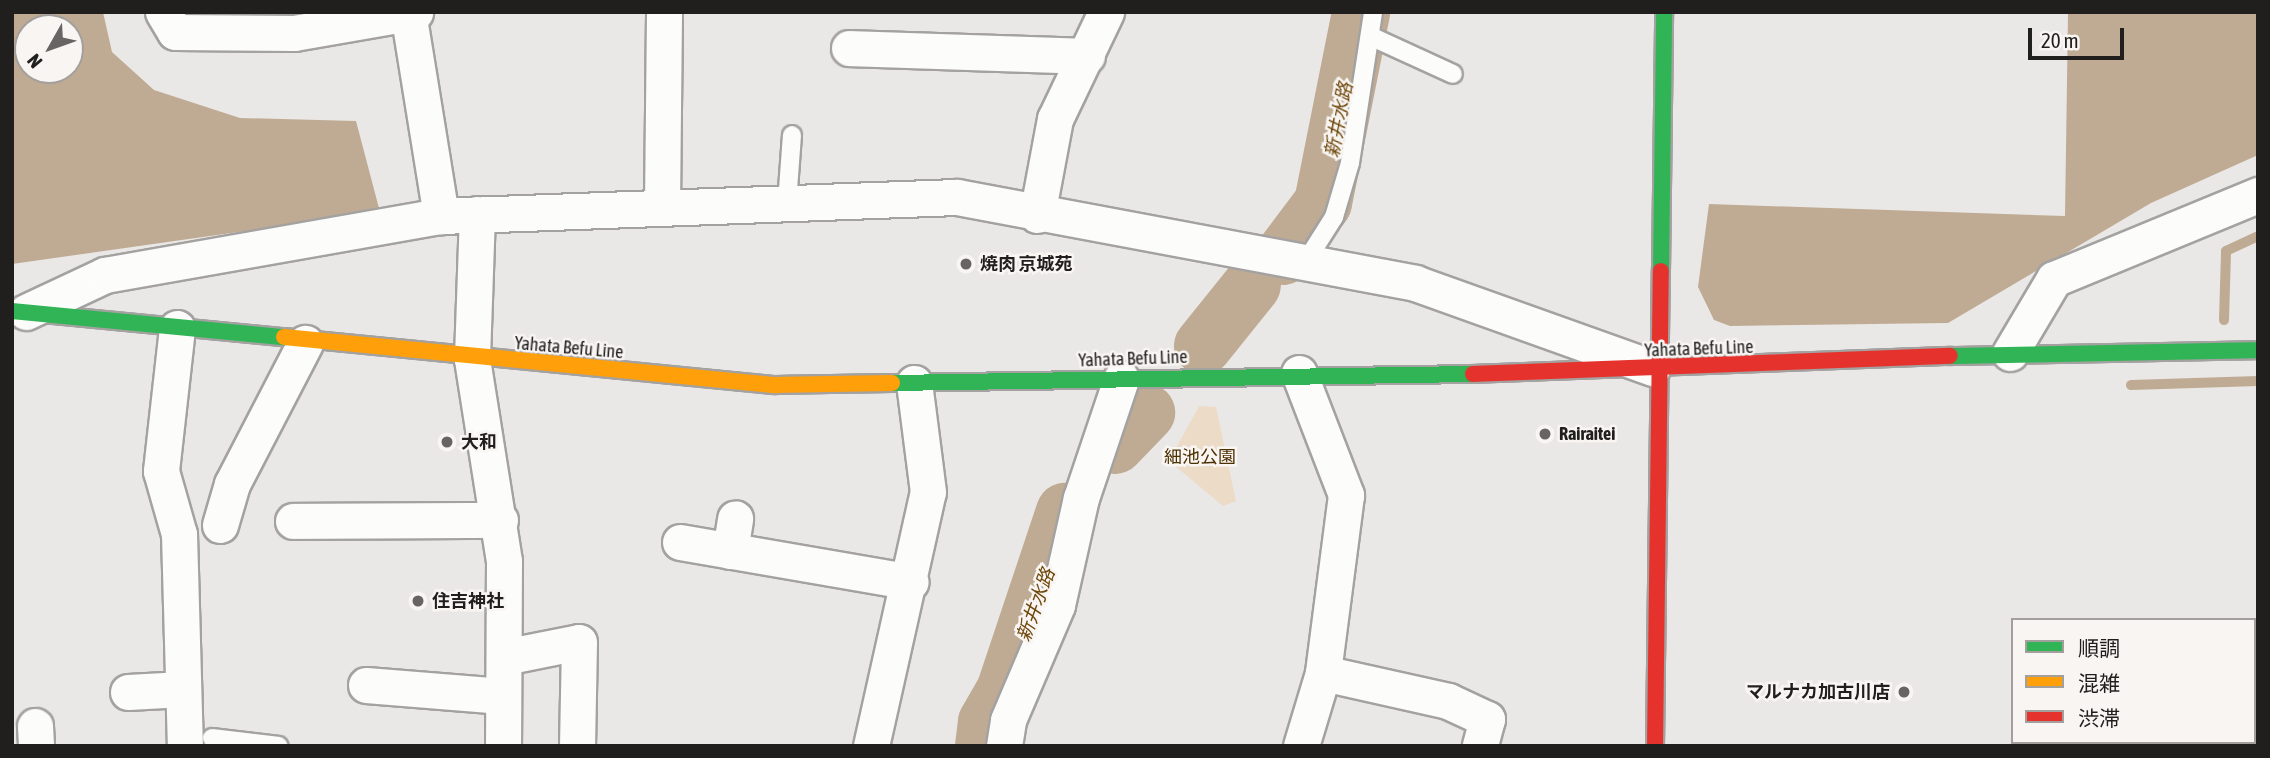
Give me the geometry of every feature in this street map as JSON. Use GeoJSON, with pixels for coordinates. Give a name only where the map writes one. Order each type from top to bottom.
{"type":"FeatureCollection","features":[{"type":"Feature","properties":{"kind":"main road"},"geometry":{"type":"LineString","coordinates":[[1655,746],[1664,12]]}},
{"type":"Feature","properties":{"kind":"main road","name":"Yahata Befu Line"},"geometry":{"type":"LineString","coordinates":[[19,312],[305,343],[776,385],[1299,373],[1658,371],[2010,353],[2258,350]]}},
{"type":"Feature","properties":{"kind":"street"},"geometry":{"type":"LineString","coordinates":[[163,12],[174,32],[411,13],[441,216]]}},
{"type":"Feature","properties":{"kind":"street"},"geometry":{"type":"LineString","coordinates":[[662,205],[664,12]]}},
{"type":"Feature","properties":{"kind":"street"},"geometry":{"type":"LineString","coordinates":[[1037,215],[1055,119],[1106,12]]}},
{"type":"Feature","properties":{"kind":"street"},"geometry":{"type":"LineString","coordinates":[[849,48],[1087,56]]}},
{"type":"Feature","properties":{"kind":"street"},"geometry":{"type":"LineString","coordinates":[[2010,353],[2054,279],[2258,195]]}},
{"type":"Feature","properties":{"kind":"street"},"geometry":{"type":"LineString","coordinates":[[19,312],[105,275],[441,216],[662,205],[957,197],[1303,266],[1415,283],[1658,371]]}},
{"type":"Feature","properties":{"kind":"street"},"geometry":{"type":"LineString","coordinates":[[477,214],[472,359],[499,520],[504,657],[503,746]]}},
{"type":"Feature","properties":{"kind":"street"},"geometry":{"type":"LineString","coordinates":[[177,328],[161,471],[179,534],[183,689],[198,742]]}},
{"type":"Feature","properties":{"kind":"street"},"geometry":{"type":"LineString","coordinates":[[220,525],[232,484],[305,343]]}},
{"type":"Feature","properties":{"kind":"street"},"geometry":{"type":"LineString","coordinates":[[1299,373],[1346,495],[1323,673],[1301,746]]}},
{"type":"Feature","properties":{"kind":"street"},"geometry":{"type":"LineString","coordinates":[[1004,746],[1008,720],[1057,606],[1081,498],[1121,379]]}},
{"type":"Feature","properties":{"kind":"street"},"geometry":{"type":"LineString","coordinates":[[871,746],[911,582],[928,492],[914,383]]}},
{"type":"Feature","properties":{"kind":"street"},"geometry":{"type":"LineString","coordinates":[[293,521],[499,520]]}},
{"type":"Feature","properties":{"kind":"street"},"geometry":{"type":"LineString","coordinates":[[680,542],[732,534],[911,582]]}},
{"type":"Feature","properties":{"kind":"street"},"geometry":{"type":"LineString","coordinates":[[504,657],[579,642],[578,746]]}},
{"type":"Feature","properties":{"kind":"street"},"geometry":{"type":"LineString","coordinates":[[1323,673],[1448,701],[1487,719],[1480,746]]}},
{"type":"Feature","properties":{"kind":"street"},"geometry":{"type":"LineString","coordinates":[[366,685],[503,696]]}},
{"type":"Feature","properties":{"kind":"street"},"geometry":{"type":"LineString","coordinates":[[128,692],[183,689]]}},
{"type":"Feature","properties":{"kind":"lane"},"geometry":{"type":"LineString","coordinates":[[1303,266],[1334,217],[1350,163],[1373,12]]}},
{"type":"Feature","properties":{"kind":"lane"},"geometry":{"type":"LineString","coordinates":[[1370,36],[1453,74]]}},
{"type":"Feature","properties":{"kind":"lane"},"geometry":{"type":"LineString","coordinates":[[787,203],[792,135]]}},
{"type":"Feature","properties":{"kind":"lane"},"geometry":{"type":"LineString","coordinates":[[198,742],[279,746]]}},
{"type":"Feature","properties":{"kind":"green space","name":"細池公園"},"geometry":{"type":"Polygon","coordinates":[[[1199,406],[1216,407],[1236,501],[1223,506],[1169,461],[1199,406]]]}},
{"type":"Feature","properties":{"kind":"shaded area"},"geometry":{"type":"Polygon","coordinates":[[[12,12],[103,12],[112,52],[154,90],[240,118],[356,121],[380,212],[12,264],[12,12]]]}},
{"type":"Feature","properties":{"kind":"shaded area"},"geometry":{"type":"Polygon","coordinates":[[[2068,12],[2258,12],[2258,155],[2151,203],[1948,323],[1730,326],[1714,320],[1698,287],[1709,204],[2065,216],[2068,12]]]}},
{"type":"Feature","properties":{"kind":"waterway","name":"新井水路"},"geometry":{"type":"LineString","coordinates":[[1283,256],[1323,203],[1361,12]]}},
{"type":"Feature","properties":{"kind":"waterway"},"geometry":{"type":"LineString","coordinates":[[2224,320],[2226,251],[2258,236]]}},
{"type":"Feature","properties":{"kind":"waterway","name":"新井水路"},"geometry":{"type":"LineString","coordinates":[[1203,346],[1252,285]]}},
{"type":"Feature","properties":{"kind":"waterway"},"geometry":{"type":"LineString","coordinates":[[2131,385],[2258,381]]}},
{"type":"Feature","properties":{"kind":"waterway","name":"新井水路"},"geometry":{"type":"LineString","coordinates":[[1115,445],[1146,413]]}},
{"type":"Feature","properties":{"kind":"waterway","name":"新井水路"},"geometry":{"type":"LineString","coordinates":[[984,746],[987,722],[1005,691],[1065,512]]}},
{"type":"Feature","properties":{"kind":"traffic: fast"},"geometry":{"type":"LineString","coordinates":[[1661,271],[1664,12]]}},
{"type":"Feature","properties":{"kind":"traffic: fast"},"geometry":{"type":"LineString","coordinates":[[12,311],[284,337]]}},
{"type":"Feature","properties":{"kind":"traffic: fast"},"geometry":{"type":"LineString","coordinates":[[1950,356],[2258,350]]}},
{"type":"Feature","properties":{"kind":"traffic: fast"},"geometry":{"type":"LineString","coordinates":[[892,383],[1473,374]]}},
{"type":"Feature","properties":{"kind":"traffic: slow"},"geometry":{"type":"LineString","coordinates":[[284,337],[776,385],[892,383]]}},
{"type":"Feature","properties":{"kind":"traffic: jam"},"geometry":{"type":"LineString","coordinates":[[1655,746],[1661,271]]}},
{"type":"Feature","properties":{"kind":"traffic: jam"},"geometry":{"type":"LineString","coordinates":[[1473,374],[1950,356]]}},
{"type":"Feature","properties":{"kind":"place","name":"焼肉 京城苑"},"geometry":{"type":"Point","coordinates":[966,264]}},
{"type":"Feature","properties":{"kind":"place","name":"Rairaitei"},"geometry":{"type":"Point","coordinates":[1545,434]}},
{"type":"Feature","properties":{"kind":"place","name":"大和"},"geometry":{"type":"Point","coordinates":[447,442]}},
{"type":"Feature","properties":{"kind":"place","name":"住吉神社"},"geometry":{"type":"Point","coordinates":[418,601]}},
{"type":"Feature","properties":{"kind":"place","name":"マルナカ加古川店"},"geometry":{"type":"Point","coordinates":[1904,692]}}]}
